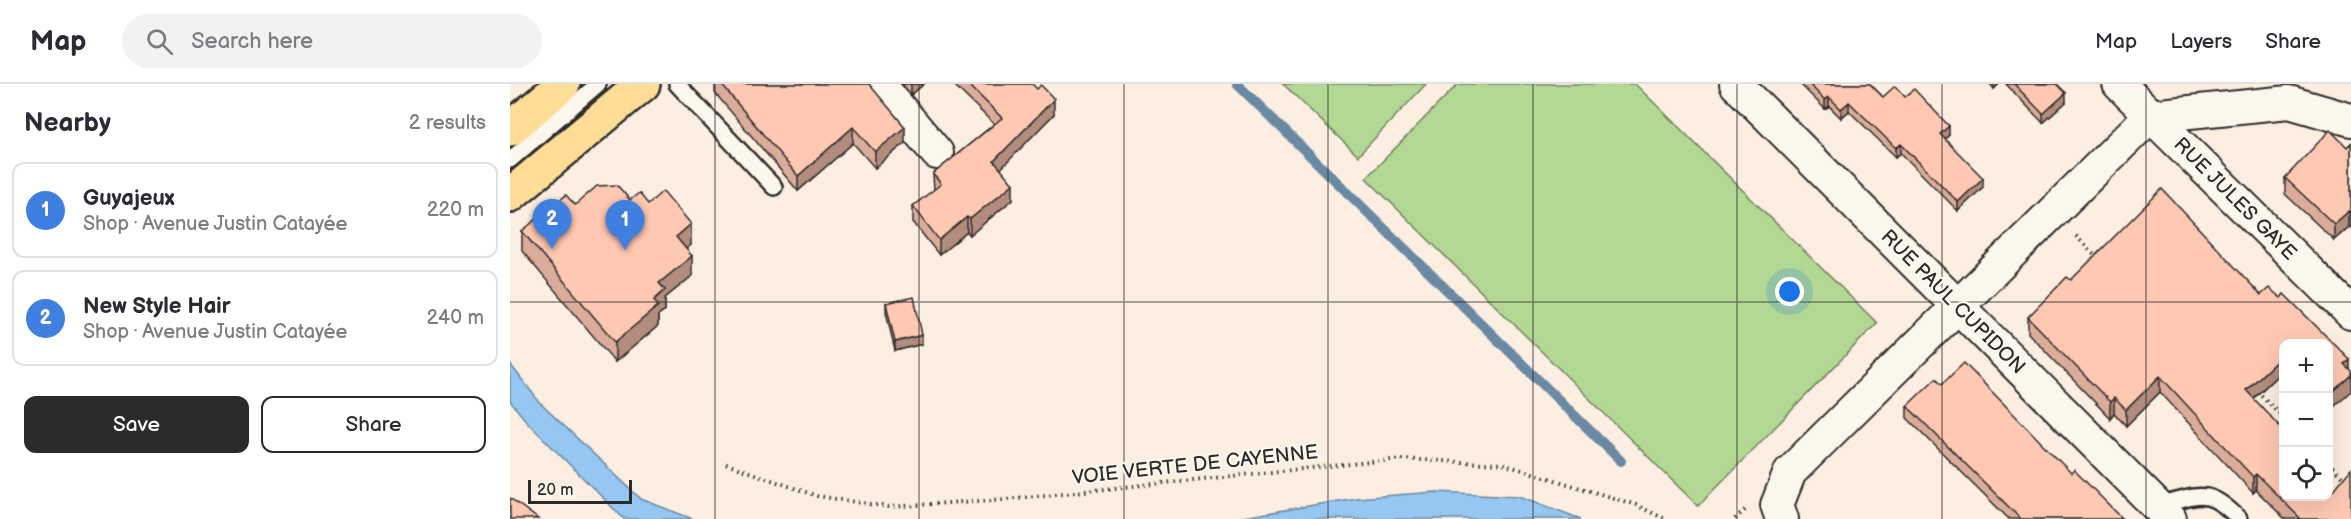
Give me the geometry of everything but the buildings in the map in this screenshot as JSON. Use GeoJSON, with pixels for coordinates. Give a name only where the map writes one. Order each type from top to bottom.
{"type":"FeatureCollection","features":[{"type":"Feature","properties":{"kind":"main road"},"geometry":{"type":"LineString","coordinates":[[510,129],[563,84]]}},
{"type":"Feature","properties":{"kind":"main road"},"geometry":{"type":"LineString","coordinates":[[510,195],[643,84]]}},
{"type":"Feature","properties":{"kind":"street"},"geometry":{"type":"LineString","coordinates":[[879,84],[937,153]]}},
{"type":"Feature","properties":{"kind":"street","name":"RUE PAUL CUPIDON"},"geometry":{"type":"LineString","coordinates":[[1736,84],[2164,513]]}},
{"type":"Feature","properties":{"kind":"street","name":"RUE JULES GAYE"},"geometry":{"type":"LineString","coordinates":[[2119,84],[2351,313]]}},
{"type":"Feature","properties":{"kind":"street"},"geometry":{"type":"LineString","coordinates":[[1780,512],[1790,472],[2151,116],[2293,93],[2351,120]]}},
{"type":"Feature","properties":{"kind":"lane"},"geometry":{"type":"LineString","coordinates":[[510,160],[598,84]]}},
{"type":"Feature","properties":{"kind":"lane"},"geometry":{"type":"LineString","coordinates":[[677,84],[774,187]]}},
{"type":"Feature","properties":{"kind":"lane"},"geometry":{"type":"LineString","coordinates":[[2164,513],[2197,496],[2211,496],[2223,501],[2240,519]]}},
{"type":"Feature","properties":{"kind":"path"},"geometry":{"type":"LineString","coordinates":[[2069,229],[2100,261]]}},
{"type":"Feature","properties":{"kind":"path"},"geometry":{"type":"LineString","coordinates":[[2250,384],[2279,414]]}},
{"type":"Feature","properties":{"kind":"path","name":"VOIE VERTE DE CAYENNE"},"geometry":{"type":"LineString","coordinates":[[726,464],[817,496],[889,507],[1006,499],[1400,459],[1503,464],[1636,506],[1665,519]]}},
{"type":"Feature","properties":{"kind":"path"},"geometry":{"type":"LineString","coordinates":[[2333,468],[2351,486]]}},
{"type":"Feature","properties":{"kind":"green space"},"geometry":{"type":"Polygon","coordinates":[[[1283,84],[1426,84],[1358,156],[1283,84]]]}},
{"type":"Feature","properties":{"kind":"green space"},"geometry":{"type":"Polygon","coordinates":[[[1458,84],[1635,84],[1877,323],[1698,506],[1366,178],[1458,84]]]}},
{"type":"Feature","properties":{"kind":"water"},"geometry":{"type":"Polygon","coordinates":[[[510,364],[541,404],[641,499],[693,519],[624,519],[527,422],[510,401],[510,364]]]}},
{"type":"Feature","properties":{"kind":"water"},"geometry":{"type":"Polygon","coordinates":[[[1436,492],[1520,496],[1581,519],[1231,519],[1356,498],[1436,492]]]}},
{"type":"Feature","properties":{"kind":"waterway"},"geometry":{"type":"LineString","coordinates":[[1237,84],[1621,461]]}},
{"type":"Feature","properties":{"kind":"place","name":"New Style Hair"},"geometry":{"type":"Point","coordinates":[552,249]}},
{"type":"Feature","properties":{"kind":"place","name":"Guyajeux"},"geometry":{"type":"Point","coordinates":[625,250]}}]}
